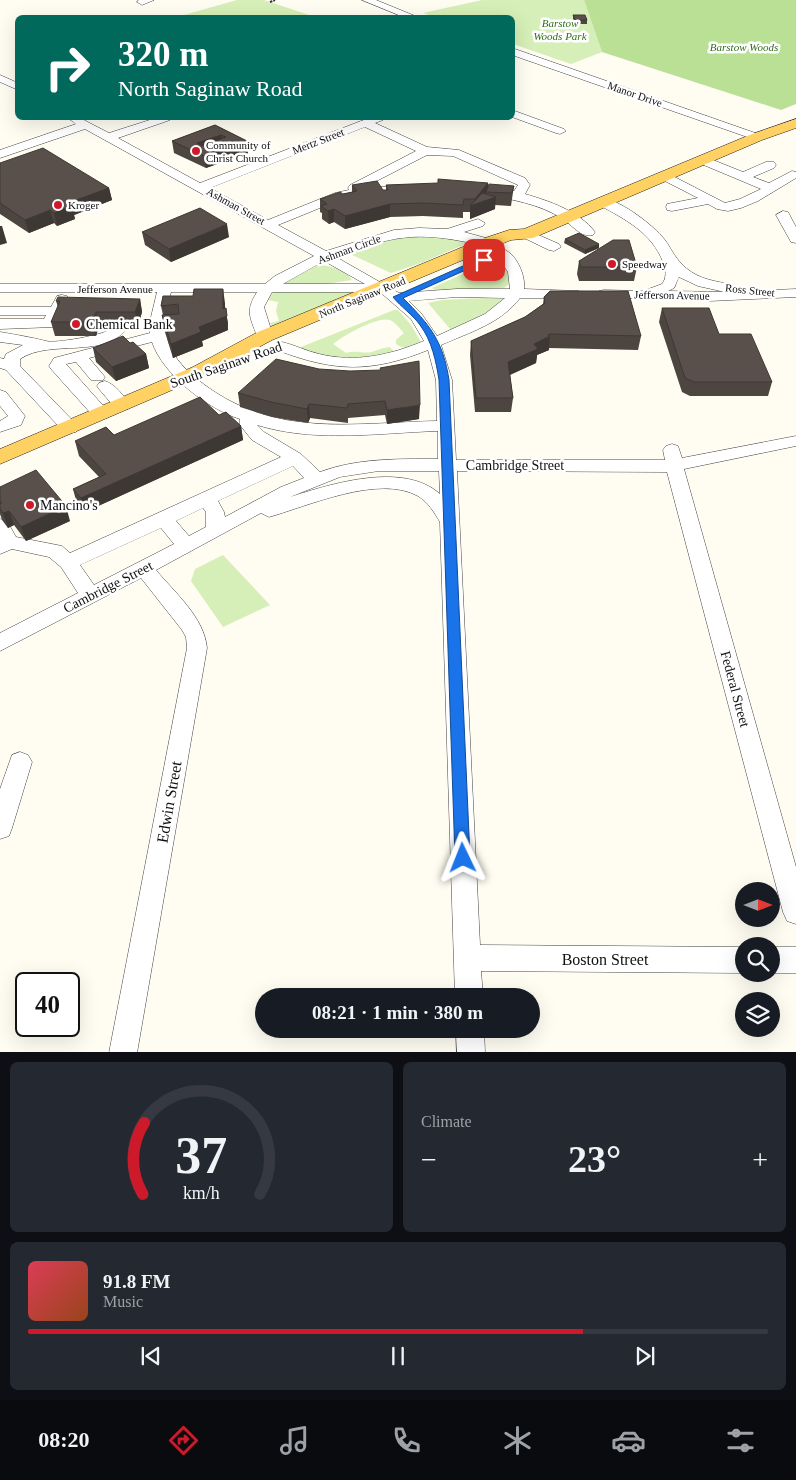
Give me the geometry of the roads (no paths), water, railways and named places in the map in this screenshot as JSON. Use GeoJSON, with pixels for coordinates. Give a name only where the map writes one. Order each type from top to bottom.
{"type":"FeatureCollection","features":[{"type":"Feature","properties":{"kind":"main road","name":"North Saginaw Road"},"geometry":{"type":"LineString","coordinates":[[193,374],[265,336],[390,293],[495,248],[523,242],[528,234],[560,220],[757,137],[796,123]]}},
{"type":"Feature","properties":{"kind":"main road","name":"South Saginaw Road"},"geometry":{"type":"LineString","coordinates":[[7,454],[193,374],[282,347],[390,293]]}},
{"type":"Feature","properties":{"kind":"street"},"geometry":{"type":"LineString","coordinates":[[367,0],[408,15]]}},
{"type":"Feature","properties":{"kind":"street","name":"Manor Drive"},"geometry":{"type":"LineString","coordinates":[[515,52],[757,137]]}},
{"type":"Feature","properties":{"kind":"street"},"geometry":{"type":"LineString","coordinates":[[518,63],[531,58]]}},
{"type":"Feature","properties":{"kind":"street"},"geometry":{"type":"LineString","coordinates":[[1,78],[15,75]]}},
{"type":"Feature","properties":{"kind":"street"},"geometry":{"type":"LineString","coordinates":[[1,78],[15,85]]}},
{"type":"Feature","properties":{"kind":"street"},"geometry":{"type":"LineString","coordinates":[[515,114],[560,131]]}},
{"type":"Feature","properties":{"kind":"street","name":"Ashman Street"},"geometry":{"type":"LineString","coordinates":[[77,120],[327,256],[390,293],[424,323],[434,342],[442,364],[444,380],[448,519],[469,988]]}},
{"type":"Feature","properties":{"kind":"street"},"geometry":{"type":"LineString","coordinates":[[109,137],[160,120]]}},
{"type":"Feature","properties":{"kind":"street","name":"Mertz Street"},"geometry":{"type":"LineString","coordinates":[[201,187],[268,157],[301,148],[373,120]]}},
{"type":"Feature","properties":{"kind":"street"},"geometry":{"type":"LineString","coordinates":[[364,123],[425,151],[455,153],[521,181],[524,189],[517,196]]}},
{"type":"Feature","properties":{"kind":"street"},"geometry":{"type":"LineString","coordinates":[[0,154],[41,144],[64,136],[86,125]]}},
{"type":"Feature","properties":{"kind":"street"},"geometry":{"type":"LineString","coordinates":[[309,131],[325,139]]}},
{"type":"Feature","properties":{"kind":"street"},"geometry":{"type":"LineString","coordinates":[[285,141],[301,148]]}},
{"type":"Feature","properties":{"kind":"street"},"geometry":{"type":"LineString","coordinates":[[269,224],[339,196],[425,151]]}},
{"type":"Feature","properties":{"kind":"street"},"geometry":{"type":"LineString","coordinates":[[703,160],[770,188]]}},
{"type":"Feature","properties":{"kind":"street"},"geometry":{"type":"LineString","coordinates":[[742,177],[770,165]]}},
{"type":"Feature","properties":{"kind":"street"},"geometry":{"type":"LineString","coordinates":[[665,176],[708,200],[722,206],[732,206],[792,175]]}},
{"type":"Feature","properties":{"kind":"street"},"geometry":{"type":"LineString","coordinates":[[169,186],[185,179]]}},
{"type":"Feature","properties":{"kind":"street"},"geometry":{"type":"LineString","coordinates":[[339,196],[369,191],[427,188]]}},
{"type":"Feature","properties":{"kind":"street"},"geometry":{"type":"LineString","coordinates":[[478,190],[517,196],[538,202],[560,220]]}},
{"type":"Feature","properties":{"kind":"street"},"geometry":{"type":"LineString","coordinates":[[672,207],[708,200]]}},
{"type":"Feature","properties":{"kind":"street"},"geometry":{"type":"LineString","coordinates":[[212,209],[228,202]]}},
{"type":"Feature","properties":{"kind":"street","name":"Ross Street"},"geometry":{"type":"LineString","coordinates":[[604,202],[632,218],[648,230],[658,240],[669,258],[682,273],[699,282],[730,288],[781,293]]}},
{"type":"Feature","properties":{"kind":"street"},"geometry":{"type":"LineString","coordinates":[[531,211],[560,220],[588,232]]}},
{"type":"Feature","properties":{"kind":"street"},"geometry":{"type":"LineString","coordinates":[[783,214],[796,239]]}},
{"type":"Feature","properties":{"kind":"street"},"geometry":{"type":"LineString","coordinates":[[448,233],[478,223]]}},
{"type":"Feature","properties":{"kind":"street","name":"Ashman Circle"},"geometry":{"type":"LineString","coordinates":[[257,303],[267,288],[299,268],[363,241],[389,234],[426,231],[448,233],[495,248]]}},
{"type":"Feature","properties":{"kind":"street"},"geometry":{"type":"LineString","coordinates":[[528,234],[554,247]]}},
{"type":"Feature","properties":{"kind":"street"},"geometry":{"type":"LineString","coordinates":[[282,347],[322,360],[360,362],[395,357],[434,342],[499,312],[515,293],[517,283],[515,272],[495,248]]}},
{"type":"Feature","properties":{"kind":"street","name":"Ross Street"},"geometry":{"type":"LineString","coordinates":[[639,300],[662,290],[670,284],[673,274],[669,258]]}},
{"type":"Feature","properties":{"kind":"street","name":"Jefferson Avenue"},"geometry":{"type":"LineString","coordinates":[[0,288],[19,282],[66,289],[119,283],[130,295],[176,285],[230,289],[267,288],[390,293],[515,293],[571,287],[639,300],[655,296],[711,302],[781,293],[796,293]]}},
{"type":"Feature","properties":{"kind":"street"},"geometry":{"type":"LineString","coordinates":[[176,285],[157,318],[157,336],[170,362],[193,374],[215,401],[249,416],[294,428],[445,426]]}},
{"type":"Feature","properties":{"kind":"street"},"geometry":{"type":"LineString","coordinates":[[0,324],[49,324],[57,311],[66,289]]}},
{"type":"Feature","properties":{"kind":"street","name":"Jefferson Avenue"},"geometry":{"type":"LineString","coordinates":[[230,289],[232,292],[251,298],[257,303]]}},
{"type":"Feature","properties":{"kind":"street"},"geometry":{"type":"LineString","coordinates":[[257,303],[265,336]]}},
{"type":"Feature","properties":{"kind":"street"},"geometry":{"type":"LineString","coordinates":[[0,311],[57,311]]}},
{"type":"Feature","properties":{"kind":"street"},"geometry":{"type":"LineString","coordinates":[[70,428],[6,365],[12,357],[26,348],[102,340],[116,334],[120,326]]}},
{"type":"Feature","properties":{"kind":"street"},"geometry":{"type":"LineString","coordinates":[[0,336],[37,342],[42,346]]}},
{"type":"Feature","properties":{"kind":"street"},"geometry":{"type":"LineString","coordinates":[[101,414],[57,366],[60,361],[157,336]]}},
{"type":"Feature","properties":{"kind":"street"},"geometry":{"type":"LineString","coordinates":[[79,356],[122,405]]}},
{"type":"Feature","properties":{"kind":"street"},"geometry":{"type":"LineString","coordinates":[[0,394],[17,416],[15,421],[0,427]]}},
{"type":"Feature","properties":{"kind":"street"},"geometry":{"type":"LineString","coordinates":[[249,416],[248,425],[258,436],[295,458],[316,479]]}},
{"type":"Feature","properties":{"kind":"street"},"geometry":{"type":"LineString","coordinates":[[0,433],[7,454]]}},
{"type":"Feature","properties":{"kind":"street","name":"Cambridge Street"},"geometry":{"type":"LineString","coordinates":[[0,643],[186,546],[287,490],[344,471],[379,465],[447,465],[497,459],[672,458],[767,440],[796,441]]}},
{"type":"Feature","properties":{"kind":"street"},"geometry":{"type":"LineString","coordinates":[[68,562],[295,458]]}},
{"type":"Feature","properties":{"kind":"street","name":"Federal Street"},"geometry":{"type":"LineString","coordinates":[[672,458],[796,912]]}},
{"type":"Feature","properties":{"kind":"street","name":"Cambridge Street"},"geometry":{"type":"LineString","coordinates":[[216,530],[312,497],[356,486],[390,484],[412,487],[425,492],[433,498],[448,519]]}},
{"type":"Feature","properties":{"kind":"street"},"geometry":{"type":"LineString","coordinates":[[207,499],[215,512],[216,530]]}},
{"type":"Feature","properties":{"kind":"street"},"geometry":{"type":"LineString","coordinates":[[164,519],[186,546]]}},
{"type":"Feature","properties":{"kind":"street"},"geometry":{"type":"LineString","coordinates":[[0,526],[5,544],[55,551],[68,562],[91,596]]}},
{"type":"Feature","properties":{"kind":"street","name":"Edwin Street"},"geometry":{"type":"LineString","coordinates":[[123,1052],[197,648],[196,637],[191,626],[144,568]]}},
{"type":"Feature","properties":{"kind":"street"},"geometry":{"type":"LineString","coordinates":[[0,828],[20,762]]}},
{"type":"Feature","properties":{"kind":"street","name":"Boston Street"},"geometry":{"type":"LineString","coordinates":[[467,958],[735,960]]}},
{"type":"Feature","properties":{"kind":"street"},"geometry":{"type":"LineString","coordinates":[[780,960],[796,960]]}},
{"type":"Feature","properties":{"kind":"street"},"geometry":{"type":"LineString","coordinates":[[470,1038],[471,1052]]}},
{"type":"Feature","properties":{"kind":"place","name":"Community of Christ Church"},"geometry":{"type":"Point","coordinates":[196,151]}},
{"type":"Feature","properties":{"kind":"place","name":"Kroger"},"geometry":{"type":"Point","coordinates":[58,205]}},
{"type":"Feature","properties":{"kind":"place","name":"Speedway"},"geometry":{"type":"Point","coordinates":[612,264]}},
{"type":"Feature","properties":{"kind":"place","name":"Chemical Bank"},"geometry":{"type":"Point","coordinates":[76,324]}},
{"type":"Feature","properties":{"kind":"place","name":"Mancino's"},"geometry":{"type":"Point","coordinates":[30,505]}},
{"type":"Feature","properties":{"kind":"park label","name":"Barstow Woods Park"},"geometry":{"type":"Point","coordinates":[560,29]}},
{"type":"Feature","properties":{"kind":"park label","name":"Barstow Woods"},"geometry":{"type":"Point","coordinates":[744,47]}}]}
